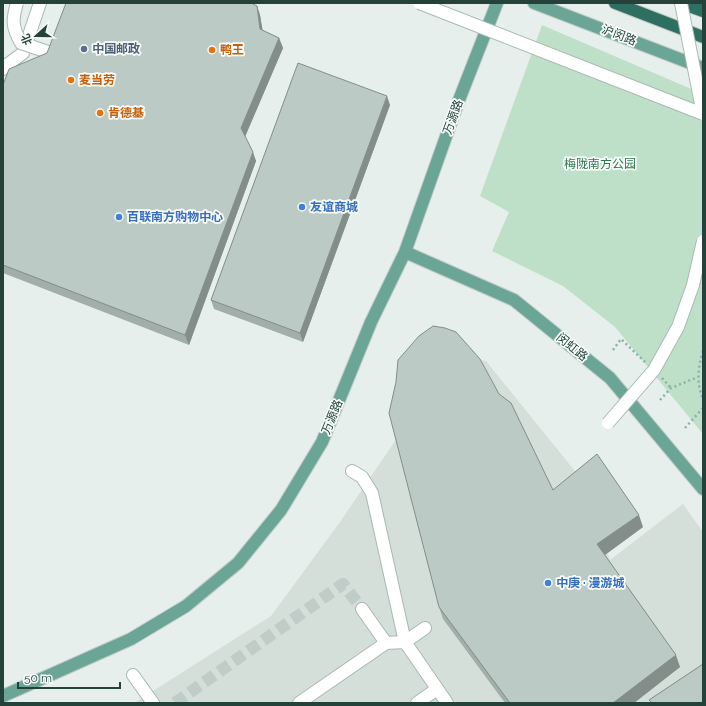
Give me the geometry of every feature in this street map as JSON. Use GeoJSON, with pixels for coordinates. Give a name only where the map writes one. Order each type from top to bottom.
{"type":"FeatureCollection","features":[{"type":"Feature","properties":{"kind":"highway"},"geometry":{"type":"LineString","coordinates":[[615,3],[703,37]]}},
{"type":"Feature","properties":{"kind":"highway"},"geometry":{"type":"LineString","coordinates":[[681,3],[703,11]]}},
{"type":"Feature","properties":{"kind":"main road","name":"万源路"},"geometry":{"type":"LineString","coordinates":[[3,696],[131,639],[186,606],[238,563],[281,510],[322,442],[371,322],[405,252],[459,100],[497,3]]}},
{"type":"Feature","properties":{"kind":"main road","name":"沪闵路"},"geometry":{"type":"LineString","coordinates":[[534,3],[703,68]]}},
{"type":"Feature","properties":{"kind":"main road","name":"闵虹路"},"geometry":{"type":"LineString","coordinates":[[405,252],[514,300],[610,378],[703,489]]}},
{"type":"Feature","properties":{"kind":"street"},"geometry":{"type":"LineString","coordinates":[[17,3],[13,17],[14,31],[21,43],[54,54]]}},
{"type":"Feature","properties":{"kind":"street"},"geometry":{"type":"LineString","coordinates":[[3,69],[23,53],[40,3]]}},
{"type":"Feature","properties":{"kind":"street"},"geometry":{"type":"LineString","coordinates":[[419,3],[703,114]]}},
{"type":"Feature","properties":{"kind":"street"},"geometry":{"type":"LineString","coordinates":[[681,3],[703,114]]}},
{"type":"Feature","properties":{"kind":"street"},"geometry":{"type":"LineString","coordinates":[[608,423],[654,370],[678,327],[693,285],[703,241]]}},
{"type":"Feature","properties":{"kind":"street"},"geometry":{"type":"LineString","coordinates":[[352,471],[362,477],[372,493],[405,642],[447,703]]}},
{"type":"Feature","properties":{"kind":"street"},"geometry":{"type":"LineString","coordinates":[[362,610],[386,643]]}},
{"type":"Feature","properties":{"kind":"street"},"geometry":{"type":"LineString","coordinates":[[300,703],[386,643],[405,642],[425,628]]}},
{"type":"Feature","properties":{"kind":"street"},"geometry":{"type":"LineString","coordinates":[[133,675],[153,703]]}},
{"type":"Feature","properties":{"kind":"street"},"geometry":{"type":"LineString","coordinates":[[417,703],[437,689]]}},
{"type":"Feature","properties":{"kind":"path"},"geometry":{"type":"LineString","coordinates":[[613,350],[621,339],[654,370]]}},
{"type":"Feature","properties":{"kind":"path"},"geometry":{"type":"LineString","coordinates":[[703,351],[698,371],[700,391],[703,399]]}},
{"type":"Feature","properties":{"kind":"path"},"geometry":{"type":"LineString","coordinates":[[660,400],[671,388],[698,377]]}},
{"type":"Feature","properties":{"kind":"path"},"geometry":{"type":"LineString","coordinates":[[685,428],[703,408]]}},
{"type":"Feature","properties":{"kind":"shaded area"},"geometry":{"type":"Polygon","coordinates":[[[440,354],[486,361],[579,476],[610,560],[683,504],[703,532],[703,703],[134,703],[271,616],[340,522],[408,422],[440,354]]]}},
{"type":"Feature","properties":{"kind":"green space","name":"梅陇南方公园"},"geometry":{"type":"Polygon","coordinates":[[[542,25],[703,94],[703,434],[615,327],[563,286],[492,251],[509,212],[480,196],[542,25]]]}},
{"type":"Feature","properties":{"kind":"building","name":"百联南方购物中心"},"geometry":{"type":"Polygon","coordinates":[[[66,3],[251,3],[257,6],[260,29],[279,38],[241,128],[253,152],[185,335],[3,265],[3,85],[9,69],[47,53],[66,3]]]}},
{"type":"Feature","properties":{"kind":"building","name":"友谊商城"},"geometry":{"type":"Polygon","coordinates":[[[298,63],[387,96],[300,333],[211,300],[298,63]]]}},
{"type":"Feature","properties":{"kind":"building"},"geometry":{"type":"Polygon","coordinates":[[[433,326],[456,332],[480,359],[499,394],[511,403],[553,490],[597,454],[639,515],[597,544],[676,655],[613,703],[510,703],[439,607],[389,413],[396,382],[398,360],[419,336],[433,326]]]}},
{"type":"Feature","properties":{"kind":"building"},"geometry":{"type":"Polygon","coordinates":[[[703,664],[703,703],[652,703],[649,700],[703,664]]]}},
{"type":"Feature","properties":{"kind":"tunnel"},"geometry":{"type":"LineString","coordinates":[[175,703],[343,584],[362,609]]}},
{"type":"Feature","properties":{"kind":"place","name":"中国邮政"},"geometry":{"type":"Point","coordinates":[84,49]}},
{"type":"Feature","properties":{"kind":"place","name":"鸭王"},"geometry":{"type":"Point","coordinates":[212,50]}},
{"type":"Feature","properties":{"kind":"place","name":"麦当劳"},"geometry":{"type":"Point","coordinates":[71,80]}},
{"type":"Feature","properties":{"kind":"place","name":"肯德基"},"geometry":{"type":"Point","coordinates":[100,113]}},
{"type":"Feature","properties":{"kind":"place","name":"友谊商城"},"geometry":{"type":"Point","coordinates":[302,207]}},
{"type":"Feature","properties":{"kind":"place","name":"百联南方购物中心"},"geometry":{"type":"Point","coordinates":[119,217]}},
{"type":"Feature","properties":{"kind":"place","name":"中庚 · 漫游城"},"geometry":{"type":"Point","coordinates":[548,583]}}]}
